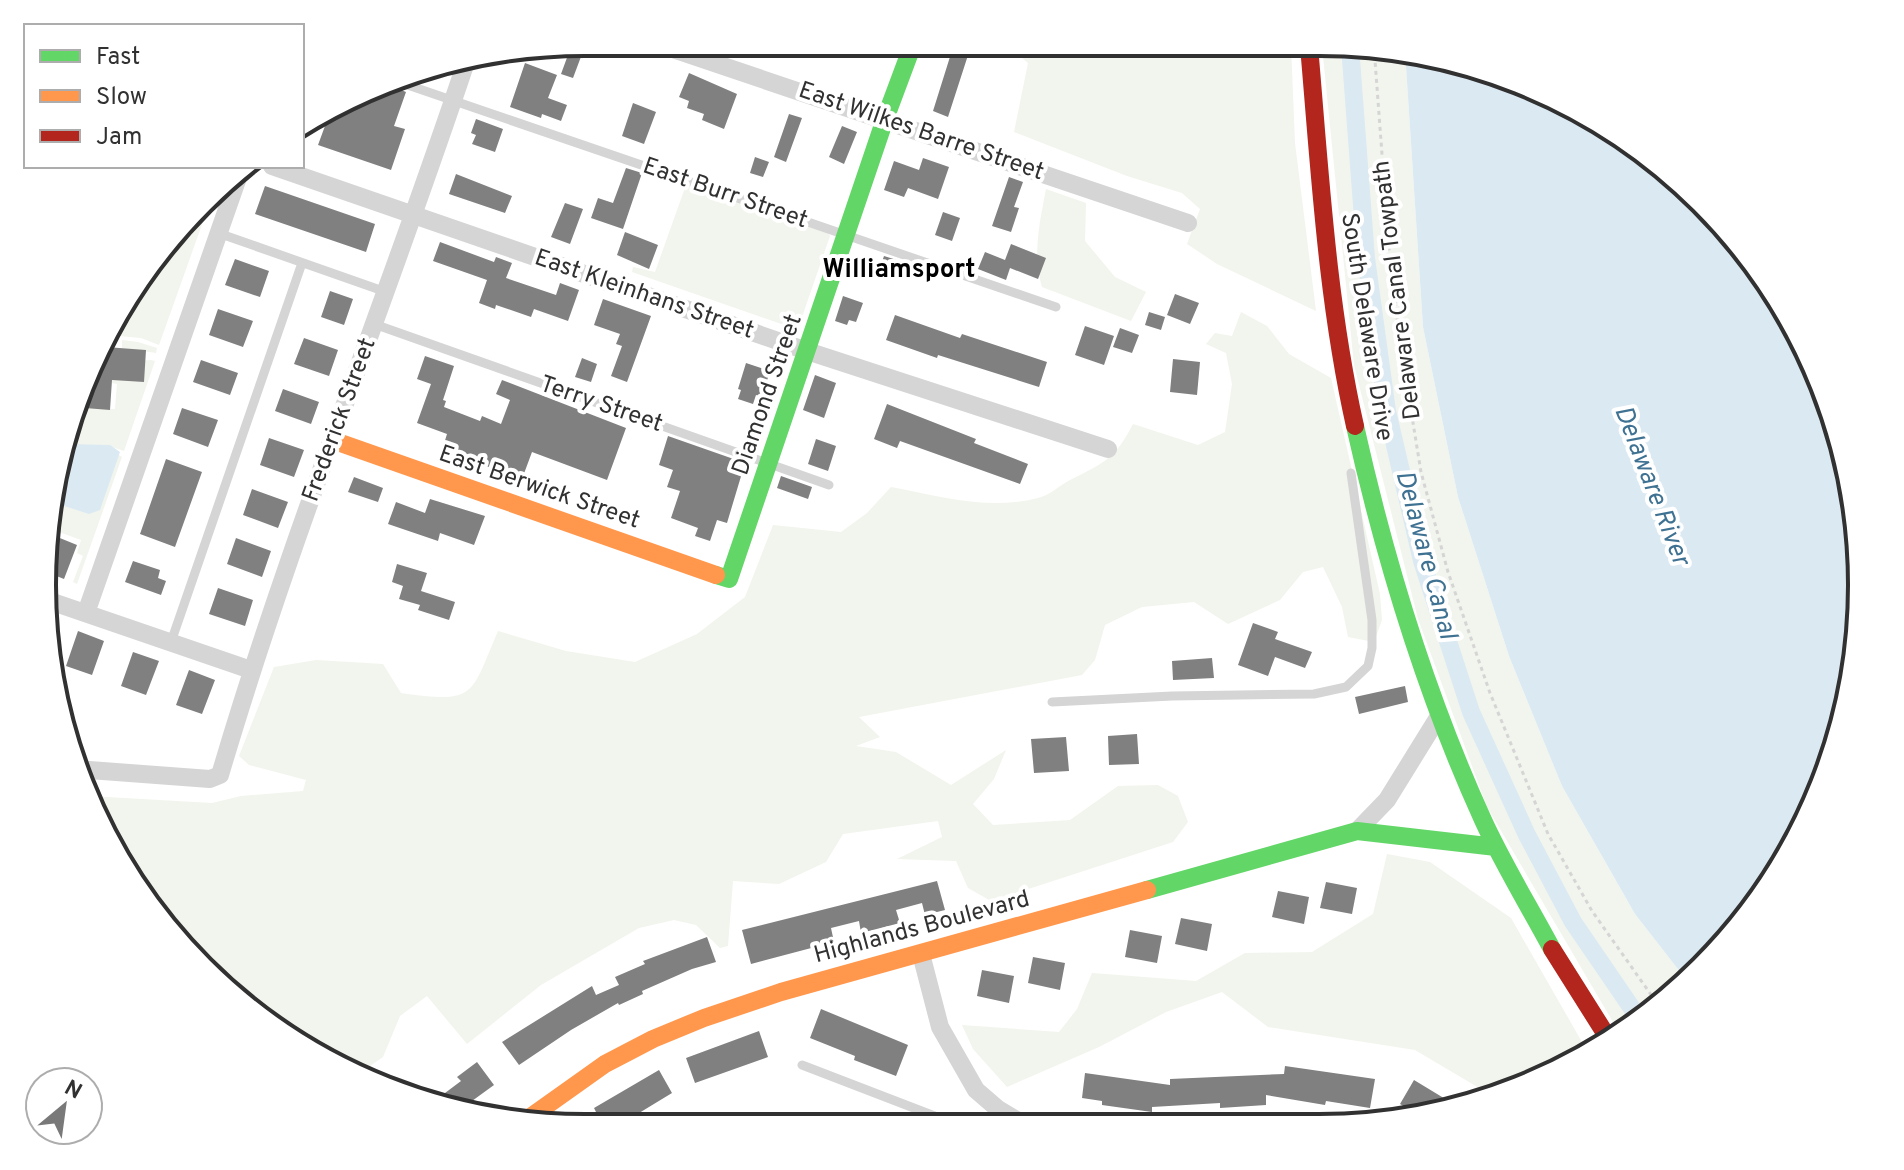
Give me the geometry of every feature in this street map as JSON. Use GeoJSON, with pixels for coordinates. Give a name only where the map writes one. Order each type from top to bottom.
{"type":"FeatureCollection","features":[{"type":"Feature","properties":{"kind":"main road","name":"Diamond Street"},"geometry":{"type":"LineString","coordinates":[[729,579],[909,56]]}},
{"type":"Feature","properties":{"kind":"main road","name":"South Delaware Drive"},"geometry":{"type":"LineString","coordinates":[[1310,56],[1329,270],[1351,412],[1367,478],[1439,716],[1468,789],[1561,965],[1603,1031]]}},
{"type":"Feature","properties":{"kind":"main road","name":"East Berwick Street"},"geometry":{"type":"LineString","coordinates":[[332,440],[729,579]]}},
{"type":"Feature","properties":{"kind":"main road","name":"Highlands Boulevard"},"geometry":{"type":"LineString","coordinates":[[544,1112],[584,1077],[670,1031],[754,1000],[1357,831],[1496,847]]}},
{"type":"Feature","properties":{"kind":"street","name":"East Wilkes Barre Street"},"geometry":{"type":"LineString","coordinates":[[694,56],[1188,223]]}},
{"type":"Feature","properties":{"kind":"street","name":"Frederick Street"},"geometry":{"type":"LineString","coordinates":[[90,770],[216,778],[220,775],[251,670],[415,216],[463,70]]}},
{"type":"Feature","properties":{"kind":"street","name":"East Kleinhans Street"},"geometry":{"type":"LineString","coordinates":[[278,168],[807,351],[1108,449]]}},
{"type":"Feature","properties":{"kind":"street"},"geometry":{"type":"LineString","coordinates":[[86,613],[234,189]]}},
{"type":"Feature","properties":{"kind":"street"},"geometry":{"type":"LineString","coordinates":[[57,603],[251,670]]}},
{"type":"Feature","properties":{"kind":"street"},"geometry":{"type":"LineString","coordinates":[[1357,831],[1387,800],[1439,716]]}},
{"type":"Feature","properties":{"kind":"street"},"geometry":{"type":"LineString","coordinates":[[921,954],[940,1027],[976,1090],[1006,1114]]}},
{"type":"Feature","properties":{"kind":"lane","name":"East Burr Street"},"geometry":{"type":"LineString","coordinates":[[410,86],[1056,307]]}},
{"type":"Feature","properties":{"kind":"lane"},"geometry":{"type":"LineString","coordinates":[[218,233],[386,292]]}},
{"type":"Feature","properties":{"kind":"lane"},"geometry":{"type":"LineString","coordinates":[[171,642],[302,263]]}},
{"type":"Feature","properties":{"kind":"lane","name":"Terry Street"},"geometry":{"type":"LineString","coordinates":[[374,324],[829,485]]}},
{"type":"Feature","properties":{"kind":"lane"},"geometry":{"type":"LineString","coordinates":[[1348,451],[1351,412]]}},
{"type":"Feature","properties":{"kind":"lane"},"geometry":{"type":"LineString","coordinates":[[1052,702],[1314,694],[1346,687],[1368,666],[1372,648],[1372,620],[1350,466]]}},
{"type":"Feature","properties":{"kind":"lane"},"geometry":{"type":"LineString","coordinates":[[802,1065],[929,1114]]}},
{"type":"Feature","properties":{"kind":"path","name":"Delaware Canal Towpath"},"geometry":{"type":"LineString","coordinates":[[1375,59],[1390,262],[1401,349],[1421,472],[1448,572],[1490,693],[1548,834],[1592,911],[1652,996]]}},
{"type":"Feature","properties":{"kind":"shaded area"},"geometry":{"type":"Polygon","coordinates":[[[1020,56],[1291,56],[1295,143],[1316,311],[1217,264],[1187,244],[1200,209],[1182,193],[1127,176],[1014,132],[1028,63],[1020,56]]]}},
{"type":"Feature","properties":{"kind":"shaded area"},"geometry":{"type":"Polygon","coordinates":[[[1323,56],[1406,64],[1423,327],[1458,497],[1509,656],[1562,786],[1635,914],[1680,972],[1614,1024],[1487,807],[1418,619],[1354,365],[1323,56]]]}},
{"type":"Feature","properties":{"kind":"shaded area"},"geometry":{"type":"Polygon","coordinates":[[[686,185],[828,232],[830,236],[801,320],[796,326],[790,327],[632,272],[633,267],[655,272],[686,185]]]}},
{"type":"Feature","properties":{"kind":"shaded area"},"geometry":{"type":"Polygon","coordinates":[[[1046,189],[1086,203],[1085,241],[1115,277],[1146,292],[1131,321],[1042,287],[1037,250],[1046,189]]]}},
{"type":"Feature","properties":{"kind":"shaded area"},"geometry":{"type":"Polygon","coordinates":[[[204,218],[159,345],[141,338],[119,336],[165,263],[204,218]]]}},
{"type":"Feature","properties":{"kind":"shaded area"},"geometry":{"type":"Polygon","coordinates":[[[1241,312],[1267,326],[1289,354],[1331,378],[1380,594],[1382,620],[1374,642],[1348,637],[1342,607],[1323,567],[1303,572],[1280,600],[1228,624],[1194,602],[1142,607],[1105,625],[1095,660],[1082,675],[859,717],[880,737],[856,746],[896,752],[951,785],[1006,750],[994,779],[973,804],[993,825],[1070,820],[1118,786],[1158,785],[1178,796],[1188,822],[1173,842],[991,901],[968,888],[956,861],[897,859],[942,837],[938,821],[843,834],[826,862],[779,884],[733,881],[728,946],[720,948],[696,925],[674,920],[639,928],[541,985],[467,1044],[427,996],[400,1016],[383,1057],[368,1067],[291,1025],[236,983],[211,959],[187,934],[145,879],[101,797],[212,803],[241,796],[303,791],[306,780],[249,765],[239,756],[274,667],[316,660],[383,664],[401,693],[444,697],[458,695],[475,682],[498,631],[566,651],[635,662],[697,634],[745,597],[773,525],[841,532],[867,513],[891,487],[983,503],[1020,502],[1042,497],[1108,459],[1133,424],[1198,445],[1225,432],[1232,384],[1226,353],[1206,344],[1215,333],[1232,336],[1241,312]]]}},
{"type":"Feature","properties":{"kind":"shaded area"},"geometry":{"type":"Polygon","coordinates":[[[122,340],[157,348],[156,353],[122,348],[122,340]]]}},
{"type":"Feature","properties":{"kind":"shaded area"},"geometry":{"type":"Polygon","coordinates":[[[155,361],[124,451],[109,446],[74,448],[87,408],[115,409],[117,384],[112,383],[113,363],[155,361]]]}},
{"type":"Feature","properties":{"kind":"shaded area"},"geometry":{"type":"Polygon","coordinates":[[[116,453],[122,457],[77,584],[73,582],[83,556],[77,553],[81,540],[59,532],[73,454],[116,453]]]}},
{"type":"Feature","properties":{"kind":"shaded area"},"geometry":{"type":"Polygon","coordinates":[[[1387,854],[1430,862],[1511,918],[1583,1044],[1521,1074],[1480,1089],[1415,1050],[1268,1027],[1222,992],[1166,1012],[1099,1047],[1007,1087],[973,1049],[962,1025],[1059,1032],[1077,1009],[1092,973],[1196,981],[1245,953],[1312,952],[1373,914],[1387,854]]]}},
{"type":"Feature","properties":{"kind":"water","name":"Delaware River"},"geometry":{"type":"Polygon","coordinates":[[[1406,64],[1456,74],[1521,96],[1584,127],[1641,165],[1693,211],[1739,263],[1777,321],[1808,383],[1838,482],[1847,550],[1847,620],[1838,688],[1808,787],[1777,850],[1739,907],[1680,972],[1635,914],[1562,786],[1509,656],[1458,497],[1423,327],[1406,64]]]}},
{"type":"Feature","properties":{"kind":"water"},"geometry":{"type":"Polygon","coordinates":[[[75,444],[110,445],[120,452],[100,510],[89,514],[63,505],[75,444]]]}},
{"type":"Feature","properties":{"kind":"building"},"geometry":{"type":"Polygon","coordinates":[[[581,56],[573,78],[561,74],[567,57],[581,56]]]}},
{"type":"Feature","properties":{"kind":"building"},"geometry":{"type":"Polygon","coordinates":[[[950,56],[968,56],[948,117],[933,111],[950,56]]]}},
{"type":"Feature","properties":{"kind":"building"},"geometry":{"type":"Polygon","coordinates":[[[525,63],[557,75],[548,98],[567,105],[561,121],[542,114],[541,118],[510,107],[525,63]]]}},
{"type":"Feature","properties":{"kind":"building"},"geometry":{"type":"Polygon","coordinates":[[[689,73],[737,94],[724,129],[702,120],[704,114],[687,108],[689,101],[679,97],[689,73]]]}},
{"type":"Feature","properties":{"kind":"building"},"geometry":{"type":"Polygon","coordinates":[[[400,90],[406,92],[394,126],[405,129],[391,170],[318,145],[326,124],[383,96],[400,90]]]}},
{"type":"Feature","properties":{"kind":"building"},"geometry":{"type":"Polygon","coordinates":[[[633,103],[656,112],[644,144],[622,136],[633,103]]]}},
{"type":"Feature","properties":{"kind":"building"},"geometry":{"type":"Polygon","coordinates":[[[789,114],[802,118],[786,162],[774,157],[789,114]]]}},
{"type":"Feature","properties":{"kind":"building"},"geometry":{"type":"Polygon","coordinates":[[[476,119],[503,129],[495,152],[472,144],[476,135],[471,133],[476,119]]]}},
{"type":"Feature","properties":{"kind":"building"},"geometry":{"type":"Polygon","coordinates":[[[842,126],[857,132],[844,164],[829,157],[842,126]]]}},
{"type":"Feature","properties":{"kind":"building"},"geometry":{"type":"Polygon","coordinates":[[[755,157],[769,162],[763,177],[750,173],[755,157]]]}},
{"type":"Feature","properties":{"kind":"building"},"geometry":{"type":"Polygon","coordinates":[[[923,158],[949,167],[938,199],[908,188],[904,197],[884,190],[894,161],[919,170],[923,158]]]}},
{"type":"Feature","properties":{"kind":"building"},"geometry":{"type":"Polygon","coordinates":[[[626,168],[642,173],[623,229],[591,218],[598,198],[613,203],[626,168]]]}},
{"type":"Feature","properties":{"kind":"building"},"geometry":{"type":"Polygon","coordinates":[[[456,174],[512,196],[505,213],[449,194],[456,174]]]}},
{"type":"Feature","properties":{"kind":"building"},"geometry":{"type":"Polygon","coordinates":[[[1009,177],[1023,182],[1014,207],[1019,208],[1011,232],[992,226],[1009,177]]]}},
{"type":"Feature","properties":{"kind":"building"},"geometry":{"type":"Polygon","coordinates":[[[265,186],[375,224],[366,252],[255,214],[265,186]]]}},
{"type":"Feature","properties":{"kind":"building"},"geometry":{"type":"Polygon","coordinates":[[[565,203],[583,209],[570,244],[551,237],[565,203]]]}},
{"type":"Feature","properties":{"kind":"building"},"geometry":{"type":"Polygon","coordinates":[[[943,212],[960,218],[952,241],[935,235],[943,212]]]}},
{"type":"Feature","properties":{"kind":"building"},"geometry":{"type":"Polygon","coordinates":[[[625,232],[658,245],[649,269],[617,255],[625,232]]]}},
{"type":"Feature","properties":{"kind":"building"},"geometry":{"type":"Polygon","coordinates":[[[440,242],[494,262],[496,257],[512,263],[506,278],[556,295],[560,283],[579,290],[568,321],[534,309],[531,317],[496,305],[495,309],[479,303],[487,280],[433,261],[440,242]]]}},
{"type":"Feature","properties":{"kind":"building"},"geometry":{"type":"Polygon","coordinates":[[[1011,244],[1046,258],[1038,279],[1010,268],[1006,280],[978,269],[985,252],[1005,260],[1011,244]]]}},
{"type":"Feature","properties":{"kind":"building"},"geometry":{"type":"Polygon","coordinates":[[[884,256],[900,261],[894,278],[878,273],[884,256]]]}},
{"type":"Feature","properties":{"kind":"building"},"geometry":{"type":"Polygon","coordinates":[[[235,259],[269,271],[260,297],[225,285],[235,259]]]}},
{"type":"Feature","properties":{"kind":"building"},"geometry":{"type":"Polygon","coordinates":[[[330,291],[353,299],[344,325],[321,317],[330,291]]]}},
{"type":"Feature","properties":{"kind":"building"},"geometry":{"type":"Polygon","coordinates":[[[1175,294],[1199,303],[1190,324],[1167,315],[1175,294]]]}},
{"type":"Feature","properties":{"kind":"building"},"geometry":{"type":"Polygon","coordinates":[[[843,296],[863,303],[856,322],[849,320],[847,325],[835,321],[843,296]]]}},
{"type":"Feature","properties":{"kind":"building"},"geometry":{"type":"Polygon","coordinates":[[[603,299],[651,316],[627,382],[611,376],[622,346],[616,344],[620,334],[594,325],[603,299]]]}},
{"type":"Feature","properties":{"kind":"building"},"geometry":{"type":"Polygon","coordinates":[[[218,309],[253,321],[243,347],[209,335],[218,309]]]}},
{"type":"Feature","properties":{"kind":"building"},"geometry":{"type":"Polygon","coordinates":[[[1149,312],[1165,317],[1161,330],[1145,325],[1149,312]]]}},
{"type":"Feature","properties":{"kind":"building"},"geometry":{"type":"Polygon","coordinates":[[[895,315],[960,338],[962,334],[1047,362],[1039,387],[886,340],[895,315]]]}},
{"type":"Feature","properties":{"kind":"building"},"geometry":{"type":"Polygon","coordinates":[[[1085,326],[1114,336],[1104,365],[1075,355],[1085,326]]]}},
{"type":"Feature","properties":{"kind":"building"},"geometry":{"type":"Polygon","coordinates":[[[1120,328],[1139,335],[1132,353],[1113,347],[1120,328]]]}},
{"type":"Feature","properties":{"kind":"building"},"geometry":{"type":"Polygon","coordinates":[[[304,338],[338,350],[329,376],[294,364],[304,338]]]}},
{"type":"Feature","properties":{"kind":"building"},"geometry":{"type":"Polygon","coordinates":[[[113,348],[146,350],[144,382],[112,380],[110,410],[87,408],[113,348]]]}},
{"type":"Feature","properties":{"kind":"building"},"geometry":{"type":"Polygon","coordinates":[[[425,356],[454,366],[443,400],[446,401],[444,407],[480,421],[482,416],[501,424],[510,400],[496,394],[502,380],[626,428],[607,480],[532,452],[522,479],[443,447],[447,434],[417,423],[431,384],[417,379],[425,356]]]}},
{"type":"Feature","properties":{"kind":"building"},"geometry":{"type":"Polygon","coordinates":[[[582,358],[597,364],[591,382],[575,377],[582,358]]]}},
{"type":"Feature","properties":{"kind":"building"},"geometry":{"type":"Polygon","coordinates":[[[1173,359],[1200,362],[1197,395],[1170,392],[1173,359]]]}},
{"type":"Feature","properties":{"kind":"building"},"geometry":{"type":"Polygon","coordinates":[[[201,360],[238,373],[230,395],[193,382],[201,360]]]}},
{"type":"Feature","properties":{"kind":"building"},"geometry":{"type":"Polygon","coordinates":[[[746,363],[770,371],[762,397],[756,395],[753,404],[738,399],[746,363]]]}},
{"type":"Feature","properties":{"kind":"building"},"geometry":{"type":"Polygon","coordinates":[[[815,375],[836,383],[824,418],[803,410],[815,375]]]}},
{"type":"Feature","properties":{"kind":"building"},"geometry":{"type":"Polygon","coordinates":[[[283,389],[319,402],[311,424],[275,411],[283,389]]]}},
{"type":"Feature","properties":{"kind":"building"},"geometry":{"type":"Polygon","coordinates":[[[887,404],[976,439],[974,443],[1028,464],[1020,484],[900,441],[897,448],[874,439],[887,404]]]}},
{"type":"Feature","properties":{"kind":"building"},"geometry":{"type":"Polygon","coordinates":[[[182,408],[218,420],[208,447],[173,434],[182,408]]]}},
{"type":"Feature","properties":{"kind":"building"},"geometry":{"type":"Polygon","coordinates":[[[668,436],[745,463],[727,523],[717,520],[710,541],[695,536],[698,528],[671,518],[680,491],[667,487],[673,470],[659,465],[668,436]]]}},
{"type":"Feature","properties":{"kind":"building"},"geometry":{"type":"Polygon","coordinates":[[[269,438],[304,450],[294,477],[260,465],[269,438]]]}},
{"type":"Feature","properties":{"kind":"building"},"geometry":{"type":"Polygon","coordinates":[[[816,439],[836,446],[828,471],[808,464],[816,439]]]}},
{"type":"Feature","properties":{"kind":"building"},"geometry":{"type":"Polygon","coordinates":[[[166,459],[202,472],[175,547],[140,534],[166,459]]]}},
{"type":"Feature","properties":{"kind":"building"},"geometry":{"type":"Polygon","coordinates":[[[781,476],[812,487],[808,499],[777,488],[781,476]]]}},
{"type":"Feature","properties":{"kind":"building"},"geometry":{"type":"Polygon","coordinates":[[[354,477],[383,488],[378,502],[348,492],[354,477]]]}},
{"type":"Feature","properties":{"kind":"building"},"geometry":{"type":"Polygon","coordinates":[[[252,489],[288,502],[278,528],[243,515],[252,489]]]}},
{"type":"Feature","properties":{"kind":"building"},"geometry":{"type":"Polygon","coordinates":[[[430,499],[485,516],[474,545],[440,533],[438,541],[388,524],[396,502],[425,513],[430,499]]]}},
{"type":"Feature","properties":{"kind":"building"},"geometry":{"type":"Polygon","coordinates":[[[58,537],[77,545],[64,579],[56,576],[58,537]]]}},
{"type":"Feature","properties":{"kind":"building"},"geometry":{"type":"Polygon","coordinates":[[[236,538],[271,551],[262,577],[227,564],[236,538]]]}},
{"type":"Feature","properties":{"kind":"building"},"geometry":{"type":"Polygon","coordinates":[[[133,561],[160,570],[158,578],[166,581],[161,595],[125,582],[133,561]]]}},
{"type":"Feature","properties":{"kind":"building"},"geometry":{"type":"Polygon","coordinates":[[[397,564],[427,573],[421,591],[455,602],[449,620],[418,610],[420,605],[399,599],[403,586],[392,582],[397,564]]]}},
{"type":"Feature","properties":{"kind":"building"},"geometry":{"type":"Polygon","coordinates":[[[218,588],[253,600],[245,626],[209,614],[218,588]]]}},
{"type":"Feature","properties":{"kind":"building"},"geometry":{"type":"Polygon","coordinates":[[[1253,623],[1278,632],[1275,639],[1312,652],[1305,668],[1275,657],[1268,676],[1238,665],[1253,623]]]}},
{"type":"Feature","properties":{"kind":"building"},"geometry":{"type":"Polygon","coordinates":[[[78,631],[104,641],[92,675],[66,666],[78,631]]]}},
{"type":"Feature","properties":{"kind":"building"},"geometry":{"type":"Polygon","coordinates":[[[133,652],[159,661],[146,695],[121,686],[133,652]]]}},
{"type":"Feature","properties":{"kind":"building"},"geometry":{"type":"Polygon","coordinates":[[[1212,658],[1214,678],[1173,680],[1172,661],[1212,658]]]}},
{"type":"Feature","properties":{"kind":"building"},"geometry":{"type":"Polygon","coordinates":[[[189,670],[215,680],[202,714],[176,705],[189,670]]]}},
{"type":"Feature","properties":{"kind":"building"},"geometry":{"type":"Polygon","coordinates":[[[1405,686],[1408,702],[1359,714],[1355,697],[1405,686]]]}},
{"type":"Feature","properties":{"kind":"building"},"geometry":{"type":"Polygon","coordinates":[[[1137,734],[1139,764],[1109,765],[1108,736],[1137,734]]]}},
{"type":"Feature","properties":{"kind":"building"},"geometry":{"type":"Polygon","coordinates":[[[1066,737],[1069,771],[1034,773],[1031,739],[1066,737]]]}},
{"type":"Feature","properties":{"kind":"building"},"geometry":{"type":"Polygon","coordinates":[[[937,881],[945,910],[925,915],[922,903],[896,910],[900,923],[861,933],[859,921],[831,928],[834,942],[751,964],[742,930],[937,881]]]}},
{"type":"Feature","properties":{"kind":"building"},"geometry":{"type":"Polygon","coordinates":[[[1326,882],[1357,888],[1352,914],[1320,908],[1326,882]]]}},
{"type":"Feature","properties":{"kind":"building"},"geometry":{"type":"Polygon","coordinates":[[[1278,891],[1309,897],[1304,924],[1272,917],[1278,891]]]}},
{"type":"Feature","properties":{"kind":"building"},"geometry":{"type":"Polygon","coordinates":[[[1181,918],[1212,924],[1207,951],[1175,944],[1181,918]]]}},
{"type":"Feature","properties":{"kind":"building"},"geometry":{"type":"Polygon","coordinates":[[[1130,930],[1162,936],[1157,963],[1125,957],[1130,930]]]}},
{"type":"Feature","properties":{"kind":"building"},"geometry":{"type":"Polygon","coordinates":[[[707,937],[716,962],[692,969],[618,1003],[519,1065],[502,1042],[592,986],[596,995],[619,985],[615,977],[645,964],[643,961],[707,937]]]}},
{"type":"Feature","properties":{"kind":"building"},"geometry":{"type":"Polygon","coordinates":[[[1033,957],[1065,963],[1060,990],[1028,983],[1033,957]]]}},
{"type":"Feature","properties":{"kind":"building"},"geometry":{"type":"Polygon","coordinates":[[[982,970],[1014,976],[1009,1003],[977,996],[982,970]]]}},
{"type":"Feature","properties":{"kind":"building"},"geometry":{"type":"Polygon","coordinates":[[[821,1009],[908,1045],[896,1076],[810,1038],[821,1009]]]}},
{"type":"Feature","properties":{"kind":"building"},"geometry":{"type":"Polygon","coordinates":[[[759,1031],[768,1057],[695,1083],[686,1058],[759,1031]]]}},
{"type":"Feature","properties":{"kind":"building"},"geometry":{"type":"Polygon","coordinates":[[[477,1062],[494,1085],[471,1101],[443,1094],[461,1081],[457,1077],[477,1062]]]}},
{"type":"Feature","properties":{"kind":"building"},"geometry":{"type":"Polygon","coordinates":[[[1285,1066],[1375,1079],[1370,1108],[1326,1101],[1325,1105],[1266,1095],[1266,1105],[1220,1108],[1220,1103],[1152,1107],[1152,1112],[1102,1105],[1102,1101],[1082,1098],[1085,1073],[1170,1085],[1170,1079],[1284,1074],[1285,1066]]]}},
{"type":"Feature","properties":{"kind":"building"},"geometry":{"type":"Polygon","coordinates":[[[659,1070],[672,1093],[637,1114],[597,1114],[594,1108],[659,1070]]]}},
{"type":"Feature","properties":{"kind":"building"},"geometry":{"type":"Polygon","coordinates":[[[1414,1080],[1445,1099],[1404,1107],[1400,1104],[1414,1080]]]}},
{"type":"Feature","properties":{"kind":"waterway","name":"Delaware Canal"},"geometry":{"type":"LineString","coordinates":[[1351,57],[1366,258],[1387,411],[1422,561],[1471,712],[1527,835],[1573,922],[1633,1010]]}},
{"type":"Feature","properties":{"kind":"traffic: fast"},"geometry":{"type":"LineString","coordinates":[[716,575],[729,579],[909,56]]}},
{"type":"Feature","properties":{"kind":"traffic: fast"},"geometry":{"type":"LineString","coordinates":[[1355,426],[1394,577],[1443,725],[1491,836],[1552,949]]}},
{"type":"Feature","properties":{"kind":"traffic: fast"},"geometry":{"type":"LineString","coordinates":[[1147,890],[1357,831],[1496,847]]}},
{"type":"Feature","properties":{"kind":"traffic: slow"},"geometry":{"type":"LineString","coordinates":[[332,440],[716,575]]}},
{"type":"Feature","properties":{"kind":"traffic: slow"},"geometry":{"type":"LineString","coordinates":[[538,1112],[605,1064],[653,1039],[704,1018],[781,992],[1147,890]]}},
{"type":"Feature","properties":{"kind":"traffic: jam"},"geometry":{"type":"LineString","coordinates":[[1310,56],[1331,284],[1355,426]]}},
{"type":"Feature","properties":{"kind":"traffic: jam"},"geometry":{"type":"LineString","coordinates":[[1552,949],[1604,1031]]}},
{"type":"Feature","properties":{"kind":"district","name":"Williamsport"},"geometry":{"type":"Point","coordinates":[899,270]}}]}
